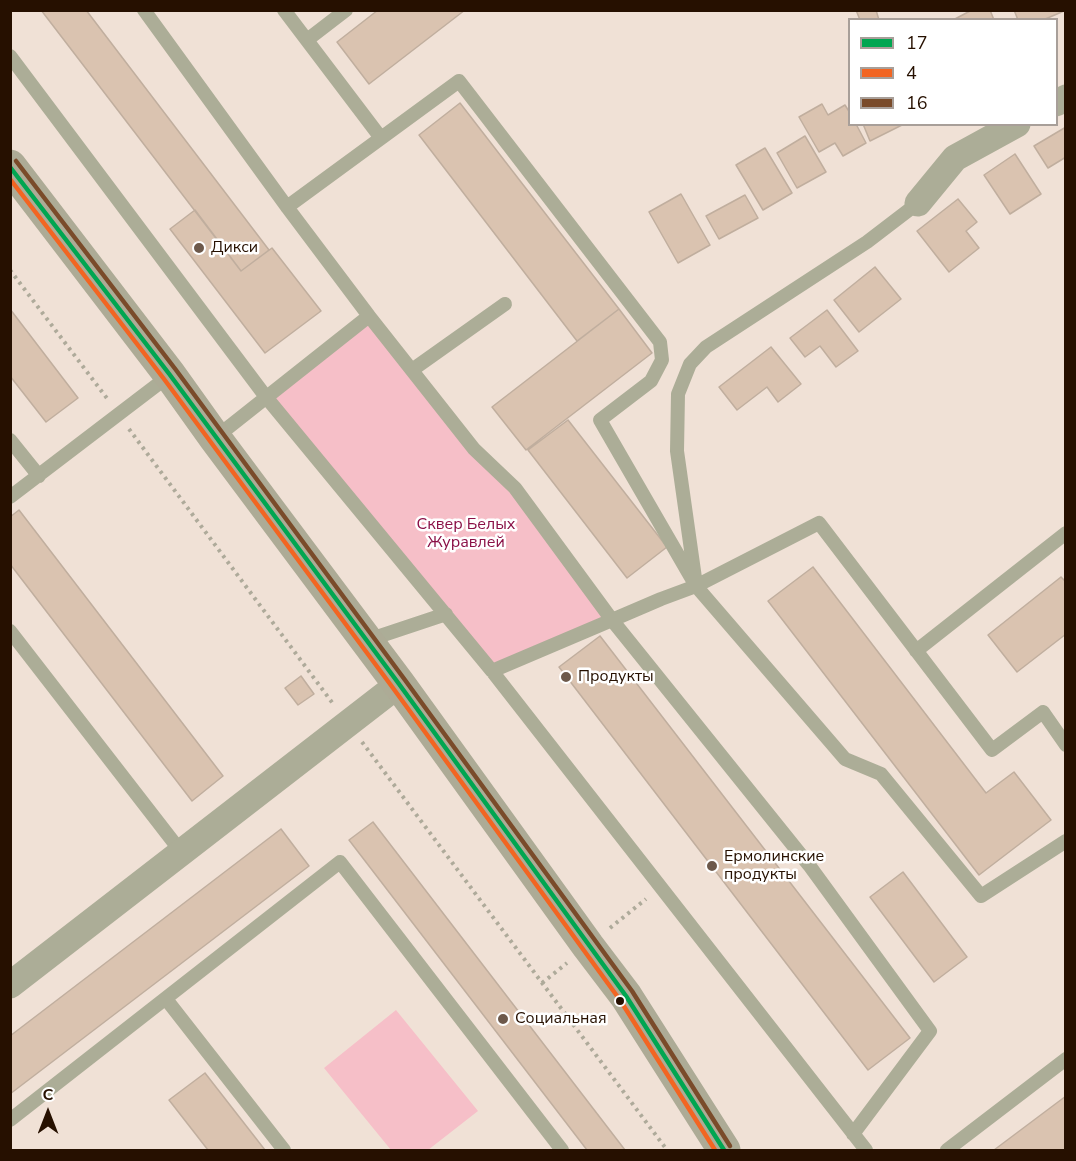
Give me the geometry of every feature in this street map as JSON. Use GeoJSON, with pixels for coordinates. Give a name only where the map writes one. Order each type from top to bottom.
{"type":"FeatureCollection","features":[{"type":"Feature","properties":{"kind":"main road"},"geometry":{"type":"LineString","coordinates":[[10,166],[170,375],[626,996],[724,1150]]}},
{"type":"Feature","properties":{"kind":"street"},"geometry":{"type":"LineString","coordinates":[[918,203],[955,158],[1013,126]]}},
{"type":"Feature","properties":{"kind":"street"},"geometry":{"type":"LineString","coordinates":[[10,985],[399,684]]}},
{"type":"Feature","properties":{"kind":"lane"},"geometry":{"type":"LineString","coordinates":[[144,10],[369,316],[474,449],[515,488],[612,620],[809,865],[930,1031],[853,1134]]}},
{"type":"Feature","properties":{"kind":"lane"},"geometry":{"type":"LineString","coordinates":[[285,10],[381,138]]}},
{"type":"Feature","properties":{"kind":"lane"},"geometry":{"type":"LineString","coordinates":[[307,40],[346,10]]}},
{"type":"Feature","properties":{"kind":"lane"},"geometry":{"type":"LineString","coordinates":[[10,56],[266,397],[492,670],[866,1150]]}},
{"type":"Feature","properties":{"kind":"lane"},"geometry":{"type":"LineString","coordinates":[[287,207],[459,81],[660,342],[662,360],[651,381],[600,420],[696,586],[845,759],[881,774],[981,896],[1065,841]]}},
{"type":"Feature","properties":{"kind":"lane"},"geometry":{"type":"LineString","coordinates":[[696,586],[677,451],[678,394],[690,364],[706,347],[867,242],[918,203]]}},
{"type":"Feature","properties":{"kind":"lane"},"geometry":{"type":"LineString","coordinates":[[412,370],[505,304]]}},
{"type":"Feature","properties":{"kind":"lane"},"geometry":{"type":"LineString","coordinates":[[215,438],[369,316]]}},
{"type":"Feature","properties":{"kind":"lane"},"geometry":{"type":"LineString","coordinates":[[10,497],[170,375]]}},
{"type":"Feature","properties":{"kind":"lane"},"geometry":{"type":"LineString","coordinates":[[10,440],[39,476]]}},
{"type":"Feature","properties":{"kind":"lane"},"geometry":{"type":"LineString","coordinates":[[492,670],[696,586],[819,523],[992,750],[1043,712],[1065,745]]}},
{"type":"Feature","properties":{"kind":"lane"},"geometry":{"type":"LineString","coordinates":[[916,651],[1065,533]]}},
{"type":"Feature","properties":{"kind":"lane"},"geometry":{"type":"LineString","coordinates":[[365,640],[446,614]]}},
{"type":"Feature","properties":{"kind":"lane"},"geometry":{"type":"LineString","coordinates":[[10,630],[182,853]]}},
{"type":"Feature","properties":{"kind":"lane"},"geometry":{"type":"LineString","coordinates":[[10,1120],[340,862],[562,1150]]}},
{"type":"Feature","properties":{"kind":"lane"},"geometry":{"type":"LineString","coordinates":[[166,999],[284,1150]]}},
{"type":"Feature","properties":{"kind":"lane"},"geometry":{"type":"LineString","coordinates":[[947,1150],[1065,1059]]}},
{"type":"Feature","properties":{"kind":"green space","name":"Сквер Белых Журавлей"},"geometry":{"type":"Polygon","coordinates":[[[369,316],[515,488],[612,620],[492,671],[266,397],[369,316]]]}},
{"type":"Feature","properties":{"kind":"green space"},"geometry":{"type":"Polygon","coordinates":[[[396,1010],[478,1111],[428,1150],[391,1150],[324,1068],[396,1010]]]}},
{"type":"Feature","properties":{"kind":"building"},"geometry":{"type":"Polygon","coordinates":[[[41,10],[86,10],[269,250],[241,271],[41,10]]]}},
{"type":"Feature","properties":{"kind":"building"},"geometry":{"type":"Polygon","coordinates":[[[378,10],[465,10],[369,84],[337,42],[378,10]]]}},
{"type":"Feature","properties":{"kind":"building"},"geometry":{"type":"Polygon","coordinates":[[[856,10],[876,10],[878,18],[859,18],[856,10]]]}},
{"type":"Feature","properties":{"kind":"building"},"geometry":{"type":"Polygon","coordinates":[[[972,10],[990,10],[993,18],[957,18],[972,10]]]}},
{"type":"Feature","properties":{"kind":"building"},"geometry":{"type":"Polygon","coordinates":[[[1014,10],[1064,10],[1048,18],[1017,18],[1014,10]]]}},
{"type":"Feature","properties":{"kind":"building"},"geometry":{"type":"Polygon","coordinates":[[[460,103],[619,309],[577,341],[419,135],[460,103]]]}},
{"type":"Feature","properties":{"kind":"building"},"geometry":{"type":"Polygon","coordinates":[[[822,104],[828,115],[845,105],[848,110],[848,126],[857,126],[866,143],[843,156],[835,143],[819,152],[799,117],[822,104]]]}},
{"type":"Feature","properties":{"kind":"building"},"geometry":{"type":"Polygon","coordinates":[[[864,126],[900,126],[870,141],[864,126]]]}},
{"type":"Feature","properties":{"kind":"building"},"geometry":{"type":"Polygon","coordinates":[[[1066,127],[1066,157],[1048,168],[1034,146],[1066,127]]]}},
{"type":"Feature","properties":{"kind":"building"},"geometry":{"type":"Polygon","coordinates":[[[805,136],[826,172],[797,188],[777,153],[805,136]]]}},
{"type":"Feature","properties":{"kind":"building"},"geometry":{"type":"Polygon","coordinates":[[[765,148],[792,193],[763,210],[736,165],[765,148]]]}},
{"type":"Feature","properties":{"kind":"building"},"geometry":{"type":"Polygon","coordinates":[[[1015,154],[1041,194],[1010,214],[984,175],[1015,154]]]}},
{"type":"Feature","properties":{"kind":"building"},"geometry":{"type":"Polygon","coordinates":[[[681,194],[710,245],[678,263],[649,212],[681,194]]]}},
{"type":"Feature","properties":{"kind":"building"},"geometry":{"type":"Polygon","coordinates":[[[745,195],[758,218],[719,239],[706,216],[745,195]]]}},
{"type":"Feature","properties":{"kind":"building"},"geometry":{"type":"Polygon","coordinates":[[[958,199],[977,222],[966,231],[979,248],[949,272],[917,231],[958,199]]]}},
{"type":"Feature","properties":{"kind":"building"},"geometry":{"type":"Polygon","coordinates":[[[195,210],[241,271],[272,248],[321,311],[265,353],[170,229],[195,210]]]}},
{"type":"Feature","properties":{"kind":"building"},"geometry":{"type":"Polygon","coordinates":[[[875,267],[901,299],[859,332],[834,300],[875,267]]]}},
{"type":"Feature","properties":{"kind":"building"},"geometry":{"type":"Polygon","coordinates":[[[10,309],[78,398],[46,422],[10,376],[10,309]]]}},
{"type":"Feature","properties":{"kind":"building"},"geometry":{"type":"Polygon","coordinates":[[[619,309],[652,353],[526,450],[492,407],[619,309]]]}},
{"type":"Feature","properties":{"kind":"building"},"geometry":{"type":"Polygon","coordinates":[[[827,310],[858,351],[836,367],[820,346],[805,357],[790,338],[827,310]]]}},
{"type":"Feature","properties":{"kind":"building"},"geometry":{"type":"Polygon","coordinates":[[[771,347],[801,384],[778,402],[767,387],[737,410],[719,387],[771,347]]]}},
{"type":"Feature","properties":{"kind":"building"},"geometry":{"type":"Polygon","coordinates":[[[568,420],[667,547],[627,578],[528,450],[568,420]]]}},
{"type":"Feature","properties":{"kind":"building"},"geometry":{"type":"Polygon","coordinates":[[[19,510],[223,776],[192,801],[10,564],[10,517],[19,510]]]}},
{"type":"Feature","properties":{"kind":"building"},"geometry":{"type":"Polygon","coordinates":[[[813,567],[986,793],[1014,772],[1051,820],[979,875],[768,601],[813,567]]]}},
{"type":"Feature","properties":{"kind":"building"},"geometry":{"type":"Polygon","coordinates":[[[1061,577],[1066,582],[1066,634],[1017,672],[988,635],[1061,577]]]}},
{"type":"Feature","properties":{"kind":"building"},"geometry":{"type":"Polygon","coordinates":[[[600,636],[910,1038],[868,1070],[559,667],[600,636]]]}},
{"type":"Feature","properties":{"kind":"building"},"geometry":{"type":"Polygon","coordinates":[[[301,676],[314,694],[298,705],[285,688],[301,676]]]}},
{"type":"Feature","properties":{"kind":"building"},"geometry":{"type":"Polygon","coordinates":[[[373,822],[625,1150],[587,1150],[349,840],[373,822]]]}},
{"type":"Feature","properties":{"kind":"building"},"geometry":{"type":"Polygon","coordinates":[[[281,829],[309,866],[10,1094],[10,1036],[281,829]]]}},
{"type":"Feature","properties":{"kind":"building"},"geometry":{"type":"Polygon","coordinates":[[[903,872],[967,957],[934,982],[870,897],[903,872]]]}},
{"type":"Feature","properties":{"kind":"building"},"geometry":{"type":"Polygon","coordinates":[[[205,1073],[265,1150],[208,1150],[169,1100],[205,1073]]]}},
{"type":"Feature","properties":{"kind":"building"},"geometry":{"type":"Polygon","coordinates":[[[1066,1096],[1066,1150],[994,1150],[1066,1096]]]}},
{"type":"Feature","properties":{"kind":"transit line","name":"16"},"geometry":{"type":"LineString","coordinates":[[16,161],[176,370],[632,991],[730,1146]]}},
{"type":"Feature","properties":{"kind":"transit line","name":"17"},"geometry":{"type":"LineString","coordinates":[[10,167],[170,375],[626,996],[724,1150]]}},
{"type":"Feature","properties":{"kind":"transit line","name":"4"},"geometry":{"type":"LineString","coordinates":[[10,179],[164,379],[620,1000],[715,1150]]}},
{"type":"Feature","properties":{"kind":"place","name":"Дикси"},"geometry":{"type":"Point","coordinates":[199,248]}},
{"type":"Feature","properties":{"kind":"place","name":"Продукты"},"geometry":{"type":"Point","coordinates":[566,677]}},
{"type":"Feature","properties":{"kind":"place","name":"Ермолинские продукты"},"geometry":{"type":"Point","coordinates":[712,866]}},
{"type":"Feature","properties":{"kind":"place","name":"Социальная"},"geometry":{"type":"Point","coordinates":[503,1019]}}]}
